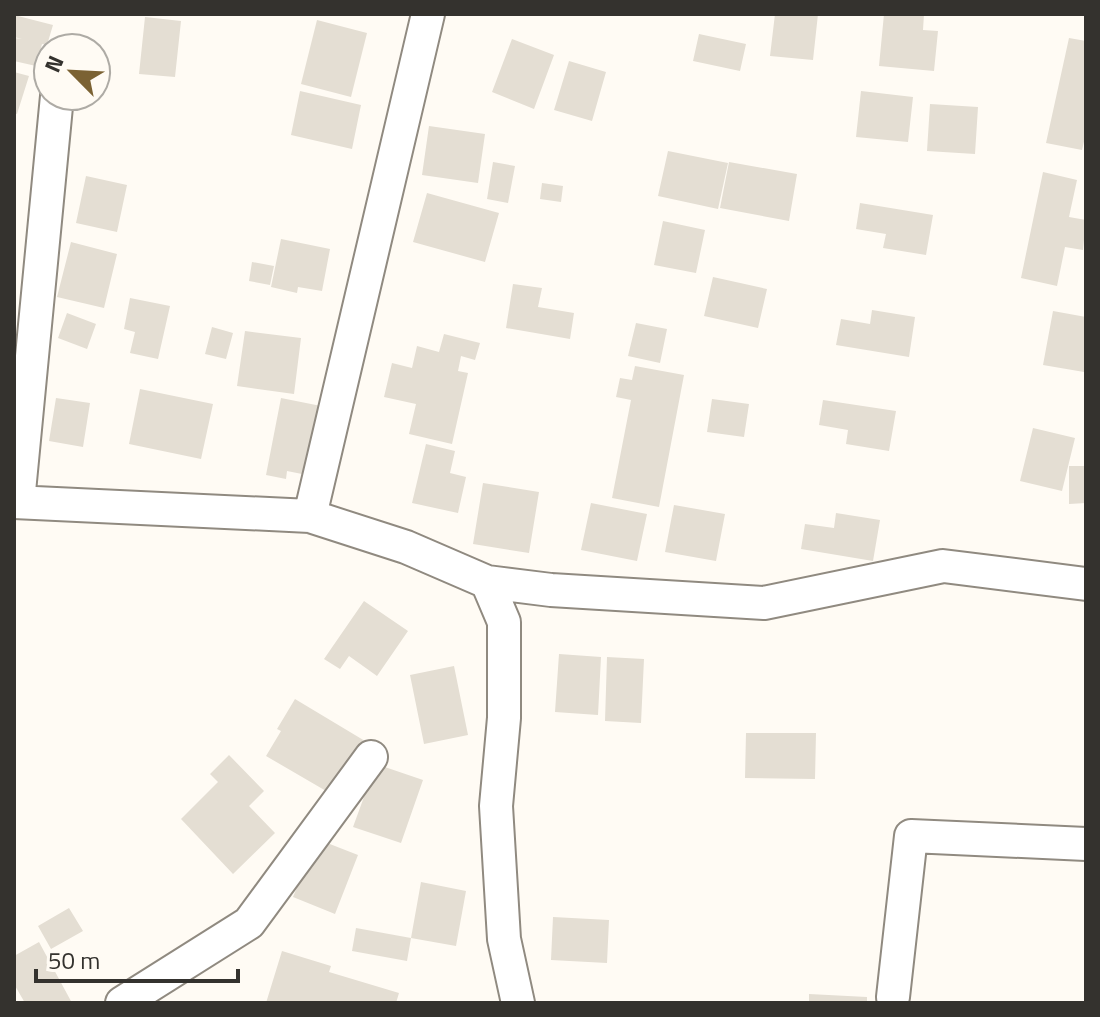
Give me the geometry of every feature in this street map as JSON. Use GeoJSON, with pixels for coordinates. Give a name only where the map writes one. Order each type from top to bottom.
{"type":"FeatureCollection","features":[{"type":"Feature","properties":{"kind":"street"},"geometry":{"type":"LineString","coordinates":[[310,516],[428,14]]}},
{"type":"Feature","properties":{"kind":"street"},"geometry":{"type":"LineString","coordinates":[[55,112],[16,502],[310,516],[406,547],[487,582],[551,590],[764,603],[943,566],[1086,584]]}},
{"type":"Feature","properties":{"kind":"street"},"geometry":{"type":"LineString","coordinates":[[487,582],[504,622],[504,718],[496,806],[504,939],[518,1003]]}},
{"type":"Feature","properties":{"kind":"street"},"geometry":{"type":"LineString","coordinates":[[122,1003],[249,923],[371,757]]}},
{"type":"Feature","properties":{"kind":"street"},"geometry":{"type":"LineString","coordinates":[[893,997],[911,836],[1086,844]]}},
{"type":"Feature","properties":{"kind":"building"},"geometry":{"type":"Polygon","coordinates":[[[775,14],[818,14],[813,60],[770,56],[775,14]]]}},
{"type":"Feature","properties":{"kind":"building"},"geometry":{"type":"Polygon","coordinates":[[[884,14],[924,14],[923,30],[938,31],[934,71],[879,66],[884,14]]]}},
{"type":"Feature","properties":{"kind":"building"},"geometry":{"type":"Polygon","coordinates":[[[14,15],[53,25],[51,32],[32,32],[32,65],[14,61],[14,38],[22,39],[14,37],[14,15]]]}},
{"type":"Feature","properties":{"kind":"building"},"geometry":{"type":"Polygon","coordinates":[[[145,17],[181,21],[175,77],[139,74],[145,17]]]}},
{"type":"Feature","properties":{"kind":"building"},"geometry":{"type":"Polygon","coordinates":[[[317,20],[367,33],[351,97],[301,84],[317,20]]]}},
{"type":"Feature","properties":{"kind":"building"},"geometry":{"type":"Polygon","coordinates":[[[699,34],[746,44],[740,71],[693,61],[699,34]]]}},
{"type":"Feature","properties":{"kind":"building"},"geometry":{"type":"Polygon","coordinates":[[[1069,38],[1086,41],[1086,133],[1082,150],[1046,143],[1069,38]]]}},
{"type":"Feature","properties":{"kind":"building"},"geometry":{"type":"Polygon","coordinates":[[[512,39],[554,55],[534,109],[492,92],[512,39]]]}},
{"type":"Feature","properties":{"kind":"building"},"geometry":{"type":"Polygon","coordinates":[[[569,61],[606,72],[592,121],[554,110],[569,61]]]}},
{"type":"Feature","properties":{"kind":"building"},"geometry":{"type":"Polygon","coordinates":[[[14,72],[29,76],[17,114],[14,113],[14,72]]]}},
{"type":"Feature","properties":{"kind":"building"},"geometry":{"type":"Polygon","coordinates":[[[300,91],[361,105],[352,149],[291,135],[300,91]]]}},
{"type":"Feature","properties":{"kind":"building"},"geometry":{"type":"Polygon","coordinates":[[[861,91],[913,97],[908,142],[856,137],[861,91]]]}},
{"type":"Feature","properties":{"kind":"building"},"geometry":{"type":"Polygon","coordinates":[[[930,104],[978,107],[975,154],[927,151],[930,104]]]}},
{"type":"Feature","properties":{"kind":"building"},"geometry":{"type":"Polygon","coordinates":[[[429,126],[485,134],[478,183],[422,175],[429,126]]]}},
{"type":"Feature","properties":{"kind":"building"},"geometry":{"type":"Polygon","coordinates":[[[668,151],[728,163],[718,209],[658,196],[668,151]]]}},
{"type":"Feature","properties":{"kind":"building"},"geometry":{"type":"Polygon","coordinates":[[[493,162],[515,166],[508,203],[487,199],[493,162]]]}},
{"type":"Feature","properties":{"kind":"building"},"geometry":{"type":"Polygon","coordinates":[[[729,162],[797,174],[789,221],[720,208],[729,162]]]}},
{"type":"Feature","properties":{"kind":"building"},"geometry":{"type":"Polygon","coordinates":[[[1043,172],[1077,180],[1069,217],[1086,220],[1083,250],[1065,247],[1057,286],[1021,278],[1043,172]]]}},
{"type":"Feature","properties":{"kind":"building"},"geometry":{"type":"Polygon","coordinates":[[[86,176],[127,185],[117,232],[76,223],[86,176]]]}},
{"type":"Feature","properties":{"kind":"building"},"geometry":{"type":"Polygon","coordinates":[[[542,183],[563,186],[561,202],[540,199],[542,183]]]}},
{"type":"Feature","properties":{"kind":"building"},"geometry":{"type":"Polygon","coordinates":[[[427,193],[499,213],[485,262],[413,242],[427,193]]]}},
{"type":"Feature","properties":{"kind":"building"},"geometry":{"type":"Polygon","coordinates":[[[860,203],[933,215],[926,255],[883,248],[886,234],[856,229],[860,203]]]}},
{"type":"Feature","properties":{"kind":"building"},"geometry":{"type":"Polygon","coordinates":[[[663,221],[705,230],[696,273],[654,265],[663,221]]]}},
{"type":"Feature","properties":{"kind":"building"},"geometry":{"type":"Polygon","coordinates":[[[281,239],[330,249],[322,291],[298,287],[297,293],[271,287],[281,239]]]}},
{"type":"Feature","properties":{"kind":"building"},"geometry":{"type":"Polygon","coordinates":[[[71,242],[117,254],[104,308],[57,297],[71,242]]]}},
{"type":"Feature","properties":{"kind":"building"},"geometry":{"type":"Polygon","coordinates":[[[252,262],[274,266],[270,285],[249,281],[252,262]]]}},
{"type":"Feature","properties":{"kind":"building"},"geometry":{"type":"Polygon","coordinates":[[[713,277],[767,289],[758,328],[704,316],[713,277]]]}},
{"type":"Feature","properties":{"kind":"building"},"geometry":{"type":"Polygon","coordinates":[[[513,284],[542,288],[538,307],[574,313],[570,339],[506,328],[513,284]]]}},
{"type":"Feature","properties":{"kind":"building"},"geometry":{"type":"Polygon","coordinates":[[[130,298],[170,306],[158,359],[130,353],[135,332],[124,329],[130,298]]]}},
{"type":"Feature","properties":{"kind":"building"},"geometry":{"type":"Polygon","coordinates":[[[872,310],[915,317],[909,357],[836,345],[841,319],[870,324],[872,310]]]}},
{"type":"Feature","properties":{"kind":"building"},"geometry":{"type":"Polygon","coordinates":[[[1053,311],[1086,317],[1084,372],[1043,365],[1053,311]]]}},
{"type":"Feature","properties":{"kind":"building"},"geometry":{"type":"Polygon","coordinates":[[[67,313],[96,324],[87,349],[58,338],[67,313]]]}},
{"type":"Feature","properties":{"kind":"building"},"geometry":{"type":"Polygon","coordinates":[[[636,323],[667,329],[660,363],[628,356],[636,323]]]}},
{"type":"Feature","properties":{"kind":"building"},"geometry":{"type":"Polygon","coordinates":[[[212,327],[233,333],[226,359],[205,354],[212,327]]]}},
{"type":"Feature","properties":{"kind":"building"},"geometry":{"type":"Polygon","coordinates":[[[245,331],[301,338],[294,394],[237,386],[245,331]]]}},
{"type":"Feature","properties":{"kind":"building"},"geometry":{"type":"Polygon","coordinates":[[[444,334],[480,343],[475,360],[461,356],[458,371],[468,373],[452,444],[409,434],[416,404],[384,397],[392,363],[412,368],[417,346],[439,352],[444,334]]]}},
{"type":"Feature","properties":{"kind":"building"},"geometry":{"type":"Polygon","coordinates":[[[635,366],[684,375],[659,507],[612,498],[631,400],[616,397],[620,378],[632,380],[635,366]]]}},
{"type":"Feature","properties":{"kind":"building"},"geometry":{"type":"Polygon","coordinates":[[[140,389],[213,404],[201,459],[129,444],[140,389]]]}},
{"type":"Feature","properties":{"kind":"building"},"geometry":{"type":"Polygon","coordinates":[[[56,398],[90,403],[83,447],[49,441],[56,398]]]}},
{"type":"Feature","properties":{"kind":"building"},"geometry":{"type":"Polygon","coordinates":[[[281,398],[321,406],[307,475],[287,471],[286,479],[266,475],[281,398]]]}},
{"type":"Feature","properties":{"kind":"building"},"geometry":{"type":"Polygon","coordinates":[[[712,399],[749,404],[744,437],[707,432],[712,399]]]}},
{"type":"Feature","properties":{"kind":"building"},"geometry":{"type":"Polygon","coordinates":[[[823,400],[896,411],[889,451],[846,444],[848,430],[819,425],[823,400]]]}},
{"type":"Feature","properties":{"kind":"building"},"geometry":{"type":"Polygon","coordinates":[[[1033,428],[1075,438],[1062,491],[1020,481],[1033,428]]]}},
{"type":"Feature","properties":{"kind":"building"},"geometry":{"type":"Polygon","coordinates":[[[426,444],[455,451],[450,473],[466,477],[458,513],[412,503],[426,444]]]}},
{"type":"Feature","properties":{"kind":"building"},"geometry":{"type":"Polygon","coordinates":[[[1069,466],[1086,466],[1086,503],[1069,504],[1069,466]]]}},
{"type":"Feature","properties":{"kind":"building"},"geometry":{"type":"Polygon","coordinates":[[[483,483],[539,492],[529,553],[473,544],[483,483]]]}},
{"type":"Feature","properties":{"kind":"building"},"geometry":{"type":"Polygon","coordinates":[[[591,503],[647,514],[637,561],[581,550],[591,503]]]}},
{"type":"Feature","properties":{"kind":"building"},"geometry":{"type":"Polygon","coordinates":[[[674,505],[725,514],[716,561],[665,552],[674,505]]]}},
{"type":"Feature","properties":{"kind":"building"},"geometry":{"type":"Polygon","coordinates":[[[836,513],[880,520],[873,561],[801,549],[805,524],[834,528],[836,513]]]}},
{"type":"Feature","properties":{"kind":"building"},"geometry":{"type":"Polygon","coordinates":[[[364,601],[408,631],[377,676],[349,656],[340,669],[324,659],[364,601]]]}},
{"type":"Feature","properties":{"kind":"building"},"geometry":{"type":"Polygon","coordinates":[[[559,654],[601,657],[598,715],[555,712],[559,654]]]}},
{"type":"Feature","properties":{"kind":"building"},"geometry":{"type":"Polygon","coordinates":[[[607,657],[644,659],[641,723],[605,721],[607,657]]]}},
{"type":"Feature","properties":{"kind":"building"},"geometry":{"type":"Polygon","coordinates":[[[454,666],[468,735],[424,744],[410,675],[454,666]]]}},
{"type":"Feature","properties":{"kind":"building"},"geometry":{"type":"Polygon","coordinates":[[[295,699],[365,741],[333,795],[266,756],[281,731],[277,729],[295,699]]]}},
{"type":"Feature","properties":{"kind":"building"},"geometry":{"type":"Polygon","coordinates":[[[746,733],[816,733],[815,779],[745,778],[746,733]]]}},
{"type":"Feature","properties":{"kind":"building"},"geometry":{"type":"Polygon","coordinates":[[[229,755],[264,791],[249,806],[275,833],[233,874],[181,819],[218,782],[210,774],[229,755]]]}},
{"type":"Feature","properties":{"kind":"building"},"geometry":{"type":"Polygon","coordinates":[[[376,764],[423,780],[401,843],[353,827],[376,764]]]}},
{"type":"Feature","properties":{"kind":"building"},"geometry":{"type":"Polygon","coordinates":[[[317,839],[358,855],[335,914],[293,897],[317,839]]]}},
{"type":"Feature","properties":{"kind":"building"},"geometry":{"type":"Polygon","coordinates":[[[421,882],[466,891],[456,946],[411,938],[421,882]]]}},
{"type":"Feature","properties":{"kind":"building"},"geometry":{"type":"Polygon","coordinates":[[[69,908],[83,931],[51,949],[38,926],[69,908]]]}},
{"type":"Feature","properties":{"kind":"building"},"geometry":{"type":"Polygon","coordinates":[[[553,917],[609,920],[607,963],[551,960],[553,917]]]}},
{"type":"Feature","properties":{"kind":"building"},"geometry":{"type":"Polygon","coordinates":[[[356,928],[411,938],[407,961],[352,951],[356,928]]]}},
{"type":"Feature","properties":{"kind":"building"},"geometry":{"type":"Polygon","coordinates":[[[39,942],[72,1003],[25,1003],[14,984],[14,956],[39,942]]]}},
{"type":"Feature","properties":{"kind":"building"},"geometry":{"type":"Polygon","coordinates":[[[282,951],[331,966],[329,972],[399,993],[396,1003],[266,1003],[282,951]]]}},
{"type":"Feature","properties":{"kind":"building"},"geometry":{"type":"Polygon","coordinates":[[[809,994],[867,997],[867,1003],[809,1003],[809,994]]]}}]}
